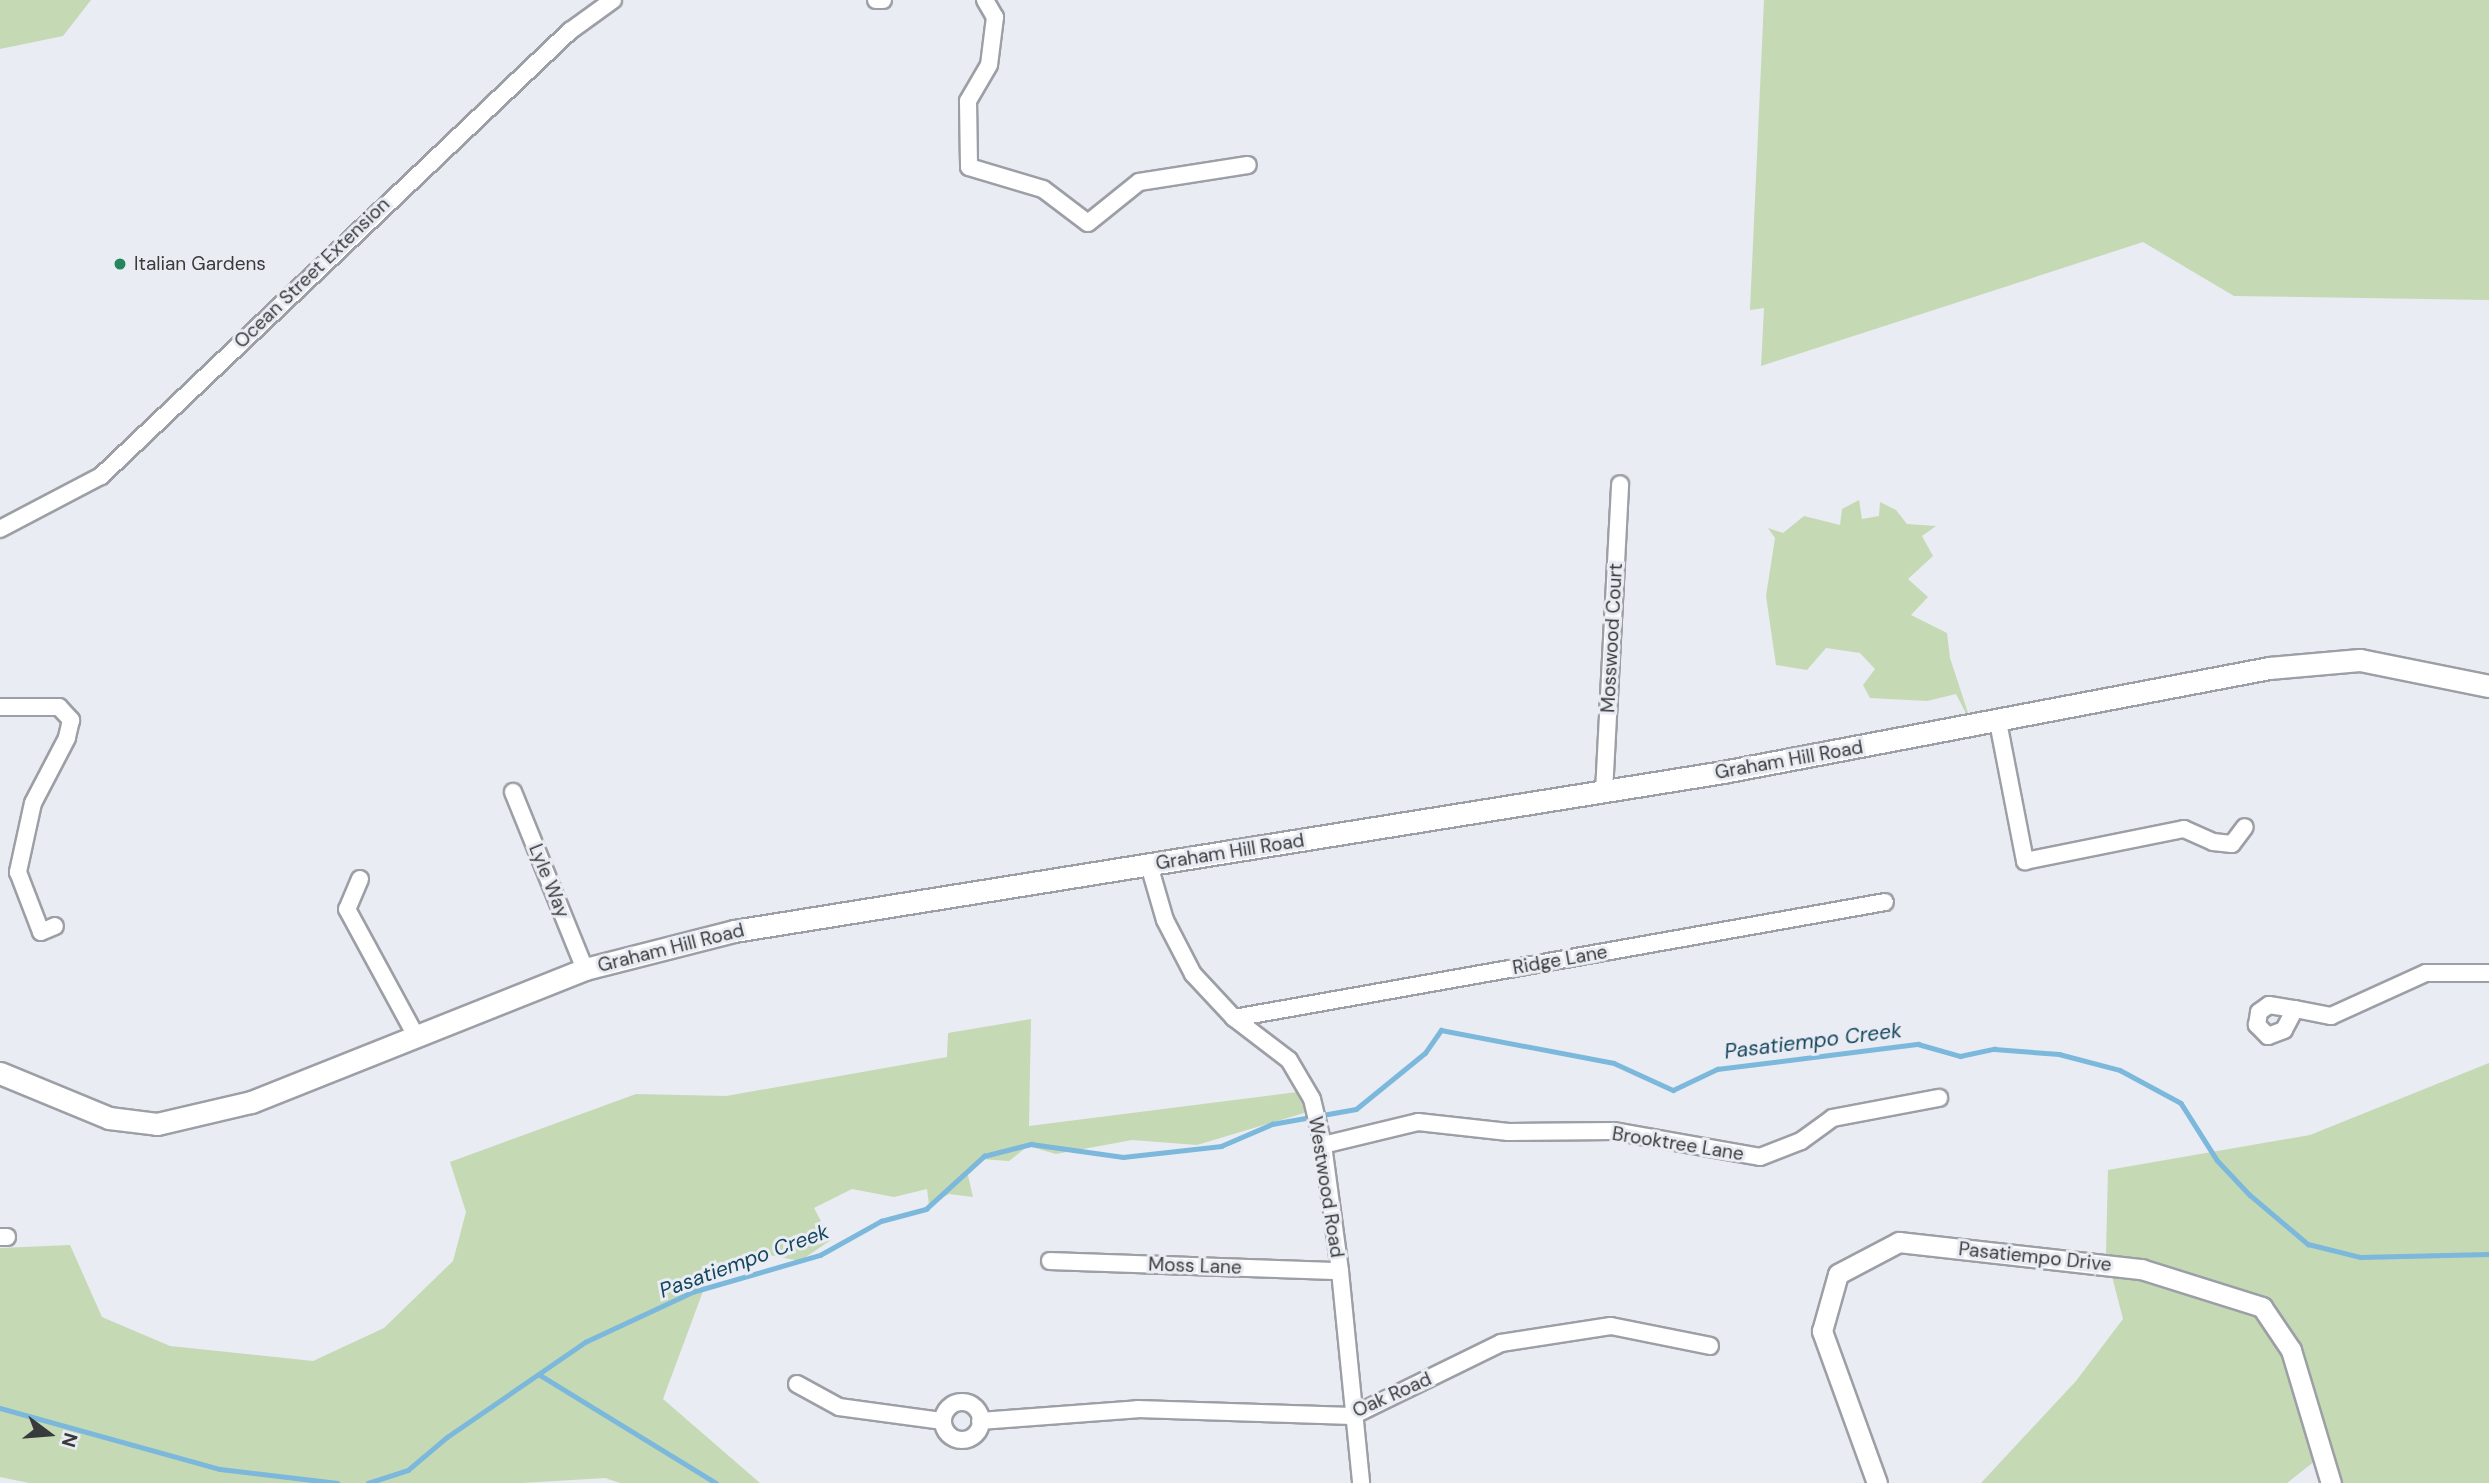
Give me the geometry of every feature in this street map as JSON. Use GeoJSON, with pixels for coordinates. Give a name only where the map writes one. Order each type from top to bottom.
{"type":"FeatureCollection","features":[{"type":"Feature","properties":{"kind":"main road","name":"Graham Hill Road"},"geometry":{"type":"LineString","coordinates":[[0,1073],[109,1118],[157,1124],[251,1102],[415,1034],[585,969],[734,930],[1604,792],[1998,722],[2269,668],[2360,660],[2489,686]]}},
{"type":"Feature","properties":{"kind":"street","name":"Ocean Street Extension"},"geometry":{"type":"LineString","coordinates":[[0,529],[101,475],[540,58],[613,0]]}},
{"type":"Feature","properties":{"kind":"street"},"geometry":{"type":"LineString","coordinates":[[876,0],[883,0]]}},
{"type":"Feature","properties":{"kind":"street"},"geometry":{"type":"LineString","coordinates":[[985,0],[995,17],[989,65],[968,101],[969,167],[1043,189],[1088,223],[1139,182],[1248,164]]}},
{"type":"Feature","properties":{"kind":"street","name":"Mosswood Court"},"geometry":{"type":"LineString","coordinates":[[1604,792],[1620,484]]}},
{"type":"Feature","properties":{"kind":"street"},"geometry":{"type":"LineString","coordinates":[[0,707],[59,707],[71,720],[67,738],[33,803],[18,872],[41,932],[55,926]]}},
{"type":"Feature","properties":{"kind":"street"},"geometry":{"type":"LineString","coordinates":[[1998,722],[2025,861],[2184,829],[2213,842],[2232,844],[2245,827]]}},
{"type":"Feature","properties":{"kind":"street","name":"Lyle Way"},"geometry":{"type":"LineString","coordinates":[[513,792],[585,969]]}},
{"type":"Feature","properties":{"kind":"street","name":"Westwood Road"},"geometry":{"type":"LineString","coordinates":[[1149,865],[1165,920],[1193,974],[1234,1017],[1289,1060],[1312,1099],[1323,1145],[1340,1271],[1352,1416],[1361,1483]]}},
{"type":"Feature","properties":{"kind":"street"},"geometry":{"type":"LineString","coordinates":[[360,879],[347,909],[415,1034]]}},
{"type":"Feature","properties":{"kind":"street","name":"Ridge Lane"},"geometry":{"type":"LineString","coordinates":[[1234,1017],[1885,902]]}},
{"type":"Feature","properties":{"kind":"street"},"geometry":{"type":"LineString","coordinates":[[2295,1009],[2330,1016],[2426,973],[2489,973]]}},
{"type":"Feature","properties":{"kind":"street","name":"Brooktree Lane"},"geometry":{"type":"LineString","coordinates":[[1323,1145],[1418,1122],[1508,1132],[1614,1131],[1760,1157],[1801,1141],[1833,1118],[1939,1098]]}},
{"type":"Feature","properties":{"kind":"street","name":"Pasatiempo Drive"},"geometry":{"type":"LineString","coordinates":[[1877,1483],[1822,1331],[1839,1274],[1899,1242],[2141,1269],[2262,1307],[2291,1350],[2331,1483]]}},
{"type":"Feature","properties":{"kind":"street","name":"Moss Lane"},"geometry":{"type":"LineString","coordinates":[[1050,1261],[1340,1271]]}},
{"type":"Feature","properties":{"kind":"street","name":"Oak Road"},"geometry":{"type":"LineString","coordinates":[[797,1384],[839,1407],[943,1421],[947,1433],[958,1439],[971,1437],[981,1421],[1138,1409],[1352,1416],[1502,1343],[1611,1326],[1710,1346]]}},
{"type":"Feature","properties":{"kind":"street"},"geometry":{"type":"LineString","coordinates":[[943,1421],[946,1410],[962,1402],[973,1405],[981,1421]]}},
{"type":"Feature","properties":{"kind":"green space"},"geometry":{"type":"Polygon","coordinates":[[[0,0],[91,0],[63,36],[0,49],[0,0]]]}},
{"type":"Feature","properties":{"kind":"green space"},"geometry":{"type":"Polygon","coordinates":[[[1764,0],[2489,0],[2489,300],[2234,296],[2143,242],[1761,366],[1764,308],[1750,310],[1764,0]]]}},
{"type":"Feature","properties":{"kind":"green space"},"geometry":{"type":"Polygon","coordinates":[[[1859,500],[1862,519],[1879,516],[1880,502],[1896,510],[1907,524],[1936,526],[1922,536],[1933,556],[1908,579],[1928,597],[1911,615],[1947,633],[1950,658],[1972,725],[1956,694],[1927,701],[1870,698],[1863,685],[1875,669],[1860,653],[1826,648],[1807,670],[1776,665],[1766,596],[1775,538],[1768,528],[1783,533],[1804,516],[1840,525],[1842,509],[1859,500]]]}},
{"type":"Feature","properties":{"kind":"green space"},"geometry":{"type":"Polygon","coordinates":[[[1031,1019],[1029,1126],[1297,1092],[1312,1099],[1304,1113],[1197,1145],[1132,1140],[1056,1154],[1028,1146],[1009,1161],[980,1159],[967,1171],[973,1197],[949,1194],[929,1205],[927,1189],[894,1197],[852,1189],[814,1208],[831,1240],[800,1261],[754,1252],[720,1267],[715,1259],[663,1399],[760,1483],[620,1483],[605,1478],[522,1483],[29,1483],[0,1477],[0,1248],[70,1245],[102,1317],[170,1346],[313,1361],[384,1328],[453,1261],[466,1212],[450,1162],[636,1094],[726,1096],[947,1057],[948,1033],[1031,1019]]]}},
{"type":"Feature","properties":{"kind":"green space"},"geometry":{"type":"Polygon","coordinates":[[[2489,1063],[2489,1483],[2329,1483],[2320,1457],[2287,1483],[1981,1483],[2076,1381],[2123,1319],[2106,1253],[2108,1170],[2310,1135],[2489,1063]]]}},
{"type":"Feature","properties":{"kind":"waterway","name":"Pasatiempo Creek"},"geometry":{"type":"LineString","coordinates":[[368,1483],[408,1470],[447,1437],[585,1342],[692,1292],[820,1255],[881,1221],[926,1209],[984,1156],[1031,1144],[1123,1157],[1221,1146],[1272,1124],[1356,1109],[1425,1053],[1441,1030],[1614,1063],[1673,1090],[1717,1069],[1918,1044],[1960,1056],[1994,1049],[2059,1054],[2120,1070],[2181,1103],[2217,1160],[2250,1195],[2308,1244],[2360,1257],[2489,1254]]}},
{"type":"Feature","properties":{"kind":"waterway"},"geometry":{"type":"LineString","coordinates":[[540,1375],[716,1483]]}},
{"type":"Feature","properties":{"kind":"waterway","name":"Pasatiempo Creek"},"geometry":{"type":"LineString","coordinates":[[0,1408],[220,1469],[337,1483]]}},
{"type":"Feature","properties":{"kind":"place","name":"Italian Gardens"},"geometry":{"type":"Point","coordinates":[120,264]}}]}
